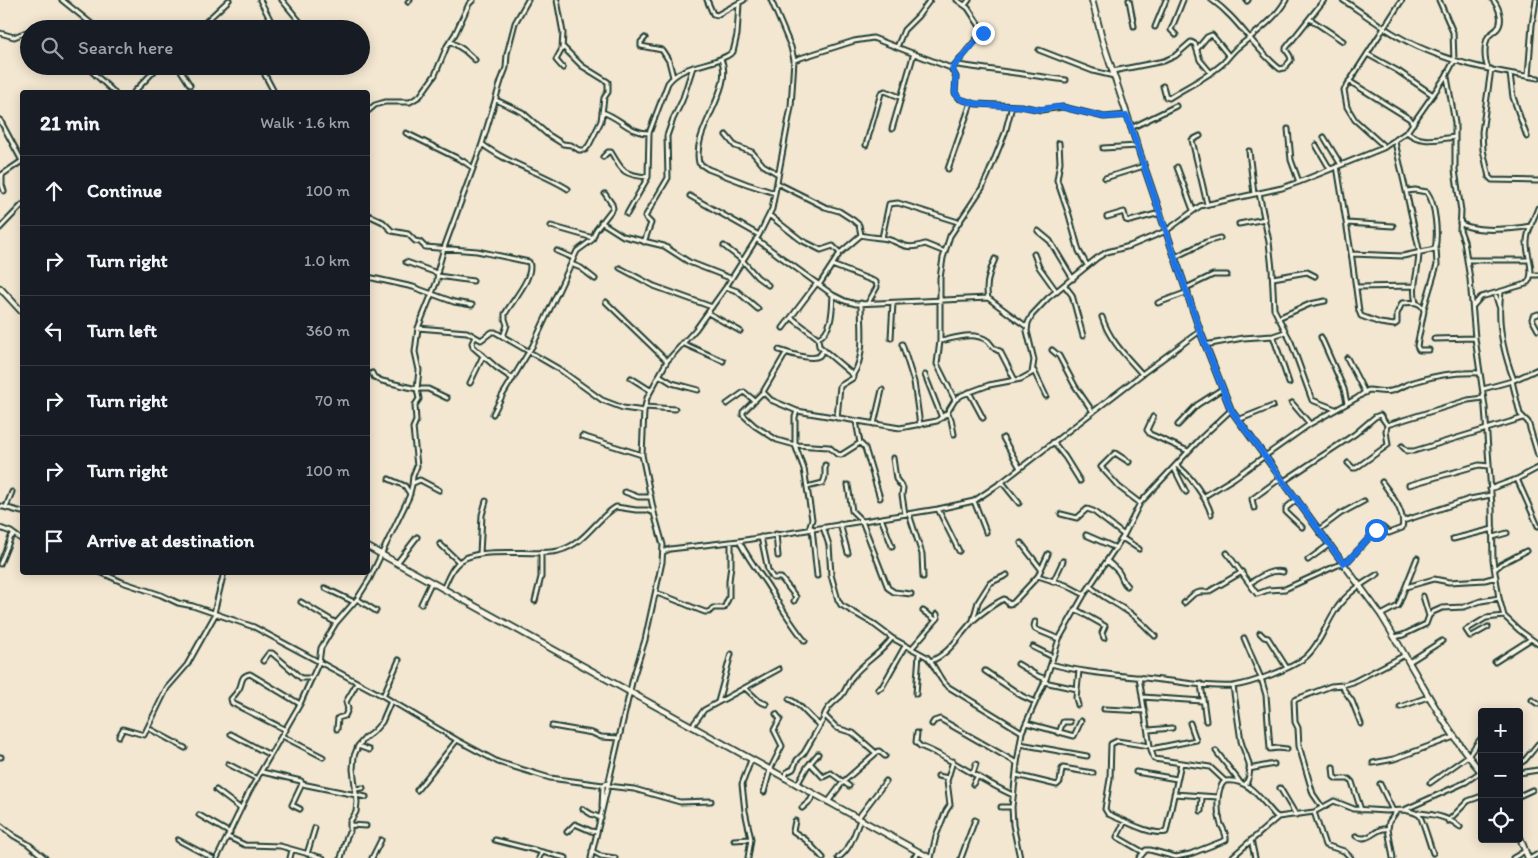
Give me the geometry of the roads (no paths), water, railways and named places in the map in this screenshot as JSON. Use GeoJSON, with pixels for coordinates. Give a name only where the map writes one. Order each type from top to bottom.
{"type":"FeatureCollection","features":[{"type":"Feature","properties":{"kind":"street"},"geometry":{"type":"LineString","coordinates":[[62,0],[87,20]]}},
{"type":"Feature","properties":{"kind":"street"},"geometry":{"type":"LineString","coordinates":[[208,20],[229,0]]}},
{"type":"Feature","properties":{"kind":"street"},"geometry":{"type":"LineString","coordinates":[[260,0],[271,20]]}},
{"type":"Feature","properties":{"kind":"street"},"geometry":{"type":"LineString","coordinates":[[282,0],[299,20]]}},
{"type":"Feature","properties":{"kind":"street"},"geometry":{"type":"LineString","coordinates":[[370,110],[375,105],[385,102],[410,102],[416,100],[435,75],[468,2],[472,0]]}},
{"type":"Feature","properties":{"kind":"street"},"geometry":{"type":"LineString","coordinates":[[217,858],[257,779],[300,704],[319,662],[321,648],[336,623],[355,600],[382,556],[384,547],[410,494],[412,477],[417,466],[413,428],[416,421],[415,405],[419,399],[417,389],[419,376],[415,347],[420,326],[444,248],[496,100],[506,68],[507,54],[515,24],[528,0]]}},
{"type":"Feature","properties":{"kind":"street"},"geometry":{"type":"LineString","coordinates":[[556,0],[563,26],[563,47],[556,60],[563,68]]}},
{"type":"Feature","properties":{"kind":"street"},"geometry":{"type":"LineString","coordinates":[[707,0],[713,14],[717,15],[744,0]]}},
{"type":"Feature","properties":{"kind":"street"},"geometry":{"type":"LineString","coordinates":[[615,858],[601,856],[591,858],[607,785],[656,593],[663,552],[642,455],[644,411],[650,390],[667,361],[708,313],[726,287],[772,209],[791,107],[794,60],[791,47],[771,0]]}},
{"type":"Feature","properties":{"kind":"street"},"geometry":{"type":"LineString","coordinates":[[897,47],[904,30],[922,12],[930,0]]}},
{"type":"Feature","properties":{"kind":"street"},"geometry":{"type":"LineString","coordinates":[[952,69],[983,31],[965,5],[958,0]]}},
{"type":"Feature","properties":{"kind":"street"},"geometry":{"type":"LineString","coordinates":[[965,5],[969,0]]}},
{"type":"Feature","properties":{"kind":"street"},"geometry":{"type":"LineString","coordinates":[[1092,0],[1131,128],[1200,331],[1231,410],[1331,544],[1381,615],[1428,697],[1478,769]]}},
{"type":"Feature","properties":{"kind":"street"},"geometry":{"type":"LineString","coordinates":[[1129,0],[1134,26]]}},
{"type":"Feature","properties":{"kind":"street"},"geometry":{"type":"LineString","coordinates":[[1155,27],[1166,0]]}},
{"type":"Feature","properties":{"kind":"street"},"geometry":{"type":"LineString","coordinates":[[1176,35],[1170,30],[1183,0]]}},
{"type":"Feature","properties":{"kind":"street"},"geometry":{"type":"LineString","coordinates":[[1213,0],[1228,12],[1250,39],[1278,68],[1282,69],[1291,60],[1286,48],[1324,0]]}},
{"type":"Feature","properties":{"kind":"street"},"geometry":{"type":"LineString","coordinates":[[1163,86],[1166,97],[1169,98],[1211,73],[1276,15],[1286,0]]}},
{"type":"Feature","properties":{"kind":"street"},"geometry":{"type":"LineString","coordinates":[[1344,0],[1384,28],[1424,49],[1454,61],[1510,74],[1538,78]]}},
{"type":"Feature","properties":{"kind":"street"},"geometry":{"type":"LineString","coordinates":[[1385,147],[1352,116],[1347,107],[1344,93],[1349,81],[1402,0]]}},
{"type":"Feature","properties":{"kind":"street"},"geometry":{"type":"LineString","coordinates":[[1046,396],[1034,371],[1034,360],[1028,341],[1027,327],[1032,315],[1087,265],[1106,252],[1130,246],[1166,231],[1193,210],[1207,204],[1256,194],[1299,182],[1385,147],[1407,132],[1446,76],[1454,61],[1452,32],[1439,0]]}},
{"type":"Feature","properties":{"kind":"street"},"geometry":{"type":"LineString","coordinates":[[1493,0],[1498,8],[1500,22],[1499,27],[1489,35],[1488,39],[1485,59],[1489,69],[1482,132],[1483,150],[1489,177],[1492,180],[1538,181]]}},
{"type":"Feature","properties":{"kind":"street"},"geometry":{"type":"LineString","coordinates":[[1528,76],[1532,25],[1536,2]]}},
{"type":"Feature","properties":{"kind":"street"},"geometry":{"type":"LineString","coordinates":[[626,214],[648,177],[649,133],[666,87],[673,77],[694,67],[721,59],[733,52],[739,22],[739,3]]}},
{"type":"Feature","properties":{"kind":"street"},"geometry":{"type":"LineString","coordinates":[[1310,18],[1343,41]]}},
{"type":"Feature","properties":{"kind":"street"},"geometry":{"type":"LineString","coordinates":[[0,33],[14,37],[20,35]]}},
{"type":"Feature","properties":{"kind":"street"},"geometry":{"type":"LineString","coordinates":[[1197,49],[1207,37],[1212,35],[1229,56]]}},
{"type":"Feature","properties":{"kind":"street"},"geometry":{"type":"LineString","coordinates":[[645,38],[640,42],[641,46],[662,50],[669,61],[673,77]]}},
{"type":"Feature","properties":{"kind":"street"},"geometry":{"type":"LineString","coordinates":[[794,60],[868,39],[876,39],[948,66],[956,77],[954,90],[957,96],[965,101],[1041,110],[1056,106],[1104,117],[1127,116]]}},
{"type":"Feature","properties":{"kind":"street"},"geometry":{"type":"LineString","coordinates":[[450,41],[475,60]]}},
{"type":"Feature","properties":{"kind":"street"},"geometry":{"type":"LineString","coordinates":[[1039,50],[1093,71],[1113,74],[1164,61],[1175,56],[1191,42],[1195,44],[1200,60],[1211,73]]}},
{"type":"Feature","properties":{"kind":"street"},"geometry":{"type":"LineString","coordinates":[[496,100],[522,112],[542,130],[562,144],[571,145],[581,151],[585,150],[600,121],[604,98],[608,92],[608,81],[582,66],[563,47]]}},
{"type":"Feature","properties":{"kind":"street"},"geometry":{"type":"LineString","coordinates":[[892,129],[914,53]]}},
{"type":"Feature","properties":{"kind":"street"},"geometry":{"type":"LineString","coordinates":[[1368,54],[1398,71],[1433,95]]}},
{"type":"Feature","properties":{"kind":"street"},"geometry":{"type":"LineString","coordinates":[[721,59],[723,67],[722,86],[703,134],[699,152],[699,163],[708,169],[775,193]]}},
{"type":"Feature","properties":{"kind":"street"},"geometry":{"type":"LineString","coordinates":[[958,64],[1066,80]]}},
{"type":"Feature","properties":{"kind":"street"},"geometry":{"type":"LineString","coordinates":[[644,242],[651,223],[645,217],[668,178],[667,136],[694,67]]}},
{"type":"Feature","properties":{"kind":"street"},"geometry":{"type":"LineString","coordinates":[[1510,74],[1514,97],[1527,137]]}},
{"type":"Feature","properties":{"kind":"street"},"geometry":{"type":"LineString","coordinates":[[96,75],[112,90]]}},
{"type":"Feature","properties":{"kind":"street"},"geometry":{"type":"LineString","coordinates":[[136,90],[150,75]]}},
{"type":"Feature","properties":{"kind":"street"},"geometry":{"type":"LineString","coordinates":[[184,75],[190,85]]}},
{"type":"Feature","properties":{"kind":"street"},"geometry":{"type":"LineString","coordinates":[[265,75],[273,90]]}},
{"type":"Feature","properties":{"kind":"street"},"geometry":{"type":"LineString","coordinates":[[1446,76],[1455,123],[1455,170],[1461,211],[1460,230],[1467,260],[1475,338],[1483,389],[1493,529],[1493,560],[1499,598],[1504,616],[1518,630],[1538,644]]}},
{"type":"Feature","properties":{"kind":"street"},"geometry":{"type":"LineString","coordinates":[[1349,81],[1410,119],[1416,120]]}},
{"type":"Feature","properties":{"kind":"street"},"geometry":{"type":"LineString","coordinates":[[866,145],[881,93],[885,92],[900,97]]}},
{"type":"Feature","properties":{"kind":"street"},"geometry":{"type":"LineString","coordinates":[[948,169],[972,102]]}},
{"type":"Feature","properties":{"kind":"street"},"geometry":{"type":"LineString","coordinates":[[955,400],[937,364],[940,341],[940,278],[945,252],[950,236],[958,222],[982,188],[1005,133],[1012,106]]}},
{"type":"Feature","properties":{"kind":"street"},"geometry":{"type":"LineString","coordinates":[[1131,128],[1176,106]]}},
{"type":"Feature","properties":{"kind":"street"},"geometry":{"type":"LineString","coordinates":[[602,112],[622,122],[636,132],[649,133]]}},
{"type":"Feature","properties":{"kind":"street"},"geometry":{"type":"LineString","coordinates":[[1410,119],[1413,124]]}},
{"type":"Feature","properties":{"kind":"street"},"geometry":{"type":"LineString","coordinates":[[0,120],[20,157]]}},
{"type":"Feature","properties":{"kind":"street"},"geometry":{"type":"LineString","coordinates":[[1288,129],[1290,155],[1299,182]]}},
{"type":"Feature","properties":{"kind":"street"},"geometry":{"type":"LineString","coordinates":[[1407,132],[1414,137],[1425,139],[1455,137]]}},
{"type":"Feature","properties":{"kind":"street"},"geometry":{"type":"LineString","coordinates":[[406,133],[463,161],[472,168]]}},
{"type":"Feature","properties":{"kind":"street"},"geometry":{"type":"LineString","coordinates":[[726,135],[732,144],[752,152],[763,165],[778,174]]}},
{"type":"Feature","properties":{"kind":"street"},"geometry":{"type":"LineString","coordinates":[[1200,136],[1192,140],[1207,204]]}},
{"type":"Feature","properties":{"kind":"street"},"geometry":{"type":"LineString","coordinates":[[1324,137],[1339,166],[1340,189],[1361,316],[1380,323],[1395,325],[1397,322],[1396,314],[1402,303],[1416,303],[1424,308]]}},
{"type":"Feature","properties":{"kind":"street"},"geometry":{"type":"LineString","coordinates":[[1394,142],[1420,253],[1415,286],[1416,303]]}},
{"type":"Feature","properties":{"kind":"street"},"geometry":{"type":"LineString","coordinates":[[1059,143],[1060,162],[1057,180],[1079,251],[1087,265]]}},
{"type":"Feature","properties":{"kind":"street"},"geometry":{"type":"LineString","coordinates":[[482,144],[508,160],[549,178],[568,189]]}},
{"type":"Feature","properties":{"kind":"street"},"geometry":{"type":"LineString","coordinates":[[1316,145],[1330,169]]}},
{"type":"Feature","properties":{"kind":"street"},"geometry":{"type":"LineString","coordinates":[[1103,148],[1138,146]]}},
{"type":"Feature","properties":{"kind":"street"},"geometry":{"type":"LineString","coordinates":[[1249,151],[1256,194],[1265,219],[1273,278],[1274,308],[1291,342],[1312,400],[1336,409]]}},
{"type":"Feature","properties":{"kind":"street"},"geometry":{"type":"LineString","coordinates":[[603,157],[611,152],[618,166],[624,171],[633,175],[648,177]]}},
{"type":"Feature","properties":{"kind":"street"},"geometry":{"type":"LineString","coordinates":[[463,161],[475,161]]}},
{"type":"Feature","properties":{"kind":"street"},"geometry":{"type":"LineString","coordinates":[[4,191],[1,175],[20,162]]}},
{"type":"Feature","properties":{"kind":"street"},"geometry":{"type":"LineString","coordinates":[[1106,178],[1144,166]]}},
{"type":"Feature","properties":{"kind":"street"},"geometry":{"type":"LineString","coordinates":[[1177,167],[1193,210]]}},
{"type":"Feature","properties":{"kind":"street"},"geometry":{"type":"LineString","coordinates":[[777,183],[825,207],[839,211],[859,225],[861,236]]}},
{"type":"Feature","properties":{"kind":"street"},"geometry":{"type":"LineString","coordinates":[[1407,191],[1421,190],[1427,192],[1430,195],[1434,210],[1437,265],[1424,308],[1417,346],[1419,350],[1429,350]]}},
{"type":"Feature","properties":{"kind":"street"},"geometry":{"type":"LineString","coordinates":[[493,414],[512,378],[530,352],[573,258],[579,248],[593,238],[601,222],[613,208],[605,194]]}},
{"type":"Feature","properties":{"kind":"street"},"geometry":{"type":"LineString","coordinates":[[690,196],[758,235]]}},
{"type":"Feature","properties":{"kind":"street"},"geometry":{"type":"LineString","coordinates":[[882,238],[889,204],[891,203],[898,203],[958,222]]}},
{"type":"Feature","properties":{"kind":"street"},"geometry":{"type":"LineString","coordinates":[[0,228],[20,207]]}},
{"type":"Feature","properties":{"kind":"street"},"geometry":{"type":"LineString","coordinates":[[1473,306],[1481,297],[1526,284],[1530,280],[1527,242],[1538,208]]}},
{"type":"Feature","properties":{"kind":"street"},"geometry":{"type":"LineString","coordinates":[[1107,217],[1124,212],[1126,220],[1130,221],[1160,213]]}},
{"type":"Feature","properties":{"kind":"street"},"geometry":{"type":"LineString","coordinates":[[768,215],[805,243],[821,250],[833,246],[840,253]]}},
{"type":"Feature","properties":{"kind":"street"},"geometry":{"type":"LineString","coordinates":[[370,216],[383,222],[392,231],[406,233],[415,241],[420,242],[425,248],[477,251],[529,262],[531,265],[528,277],[505,314],[507,325],[504,337]]}},
{"type":"Feature","properties":{"kind":"street"},"geometry":{"type":"LineString","coordinates":[[1239,224],[1265,219]]}},
{"type":"Feature","properties":{"kind":"street"},"geometry":{"type":"LineString","coordinates":[[601,222],[623,236],[664,246],[689,262],[730,278]]}},
{"type":"Feature","properties":{"kind":"street"},"geometry":{"type":"LineString","coordinates":[[1347,223],[1393,226]]}},
{"type":"Feature","properties":{"kind":"street"},"geometry":{"type":"LineString","coordinates":[[1460,223],[1468,227],[1491,229],[1531,226]]}},
{"type":"Feature","properties":{"kind":"street"},"geometry":{"type":"LineString","coordinates":[[551,226],[593,238]]}},
{"type":"Feature","properties":{"kind":"street"},"geometry":{"type":"LineString","coordinates":[[1038,231],[1050,241],[1073,279]]}},
{"type":"Feature","properties":{"kind":"street"},"geometry":{"type":"LineString","coordinates":[[861,236],[882,238],[906,247],[916,248],[925,244],[945,252]]}},
{"type":"Feature","properties":{"kind":"street"},"geometry":{"type":"LineString","coordinates":[[784,328],[840,253],[861,236]]}},
{"type":"Feature","properties":{"kind":"street"},"geometry":{"type":"LineString","coordinates":[[1175,257],[1206,242],[1220,238]]}},
{"type":"Feature","properties":{"kind":"street"},"geometry":{"type":"LineString","coordinates":[[756,239],[833,295],[845,301],[861,304],[988,298]]}},
{"type":"Feature","properties":{"kind":"street"},"geometry":{"type":"LineString","coordinates":[[724,246],[768,285]]}},
{"type":"Feature","properties":{"kind":"street"},"geometry":{"type":"LineString","coordinates":[[1352,254],[1397,256],[1420,253],[1435,248]]}},
{"type":"Feature","properties":{"kind":"street"},"geometry":{"type":"LineString","coordinates":[[557,251],[573,258]]}},
{"type":"Feature","properties":{"kind":"street"},"geometry":{"type":"LineString","coordinates":[[1034,254],[1038,267],[1057,292]]}},
{"type":"Feature","properties":{"kind":"street"},"geometry":{"type":"LineString","coordinates":[[995,258],[986,292],[988,298],[1027,327]]}},
{"type":"Feature","properties":{"kind":"street"},"geometry":{"type":"LineString","coordinates":[[1467,260],[1529,260]]}},
{"type":"Feature","properties":{"kind":"street"},"geometry":{"type":"LineString","coordinates":[[406,262],[437,274],[473,281]]}},
{"type":"Feature","properties":{"kind":"street"},"geometry":{"type":"LineString","coordinates":[[571,264],[581,268],[595,279]]}},
{"type":"Feature","properties":{"kind":"street"},"geometry":{"type":"LineString","coordinates":[[832,265],[876,282],[877,287],[868,303]]}},
{"type":"Feature","properties":{"kind":"street"},"geometry":{"type":"LineString","coordinates":[[738,266],[747,267]]}},
{"type":"Feature","properties":{"kind":"street"},"geometry":{"type":"LineString","coordinates":[[620,268],[654,286],[712,307]]}},
{"type":"Feature","properties":{"kind":"street"},"geometry":{"type":"LineString","coordinates":[[1273,278],[1309,272],[1315,276]]}},
{"type":"Feature","properties":{"kind":"street"},"geometry":{"type":"LineString","coordinates":[[1158,303],[1187,290],[1213,275],[1227,275]]}},
{"type":"Feature","properties":{"kind":"street"},"geometry":{"type":"LineString","coordinates":[[1531,275],[1538,275]]}},
{"type":"Feature","properties":{"kind":"street"},"geometry":{"type":"LineString","coordinates":[[370,277],[472,306]]}},
{"type":"Feature","properties":{"kind":"street"},"geometry":{"type":"LineString","coordinates":[[1065,286],[1072,295],[1083,336]]}},
{"type":"Feature","properties":{"kind":"street"},"geometry":{"type":"LineString","coordinates":[[1356,287],[1415,286]]}},
{"type":"Feature","properties":{"kind":"street"},"geometry":{"type":"LineString","coordinates":[[726,287],[738,291],[758,309]]}},
{"type":"Feature","properties":{"kind":"street"},"geometry":{"type":"LineString","coordinates":[[0,288],[20,310]]}},
{"type":"Feature","properties":{"kind":"street"},"geometry":{"type":"LineString","coordinates":[[1501,292],[1498,314],[1502,338],[1519,410],[1522,418],[1528,422],[1538,454]]}},
{"type":"Feature","properties":{"kind":"street"},"geometry":{"type":"LineString","coordinates":[[1495,293],[1499,306]]}},
{"type":"Feature","properties":{"kind":"street"},"geometry":{"type":"LineString","coordinates":[[818,338],[822,336],[830,324],[833,295]]}},
{"type":"Feature","properties":{"kind":"street"},"geometry":{"type":"LineString","coordinates":[[1278,318],[1310,304],[1325,301]]}},
{"type":"Feature","properties":{"kind":"street"},"geometry":{"type":"LineString","coordinates":[[606,302],[667,361]]}},
{"type":"Feature","properties":{"kind":"street"},"geometry":{"type":"LineString","coordinates":[[891,338],[893,303]]}},
{"type":"Feature","properties":{"kind":"street"},"geometry":{"type":"LineString","coordinates":[[837,418],[840,386],[853,378],[860,356],[861,304]]}},
{"type":"Feature","properties":{"kind":"street"},"geometry":{"type":"LineString","coordinates":[[708,313],[740,331]]}},
{"type":"Feature","properties":{"kind":"street"},"geometry":{"type":"LineString","coordinates":[[1538,314],[1533,316],[1532,319],[1538,330]]}},
{"type":"Feature","properties":{"kind":"street"},"geometry":{"type":"LineString","coordinates":[[1102,317],[1114,342],[1142,374]]}},
{"type":"Feature","properties":{"kind":"street"},"geometry":{"type":"LineString","coordinates":[[792,318],[818,338]]}},
{"type":"Feature","properties":{"kind":"street"},"geometry":{"type":"LineString","coordinates":[[420,326],[467,332],[482,340],[493,331],[559,369],[602,400],[623,408],[644,411]]}},
{"type":"Feature","properties":{"kind":"street"},"geometry":{"type":"LineString","coordinates":[[663,552],[670,549],[739,541],[938,509],[974,501],[1002,482],[1200,331]]}},
{"type":"Feature","properties":{"kind":"street"},"geometry":{"type":"LineString","coordinates":[[1205,345],[1243,338],[1273,336],[1285,332]]}},
{"type":"Feature","properties":{"kind":"street"},"geometry":{"type":"LineString","coordinates":[[940,341],[971,336],[982,338],[989,342],[996,350],[1000,351],[1015,380]]}},
{"type":"Feature","properties":{"kind":"street"},"geometry":{"type":"LineString","coordinates":[[1273,336],[1289,383]]}},
{"type":"Feature","properties":{"kind":"street"},"geometry":{"type":"LineString","coordinates":[[475,337],[472,345],[512,378]]}},
{"type":"Feature","properties":{"kind":"street"},"geometry":{"type":"LineString","coordinates":[[1321,337],[1344,389],[1347,404]]}},
{"type":"Feature","properties":{"kind":"street"},"geometry":{"type":"LineString","coordinates":[[818,338],[818,344],[853,375]]}},
{"type":"Feature","properties":{"kind":"street"},"geometry":{"type":"LineString","coordinates":[[1434,339],[1475,338]]}},
{"type":"Feature","properties":{"kind":"street"},"geometry":{"type":"LineString","coordinates":[[682,343],[723,361]]}},
{"type":"Feature","properties":{"kind":"street"},"geometry":{"type":"LineString","coordinates":[[902,344],[916,388],[920,425]]}},
{"type":"Feature","properties":{"kind":"street"},"geometry":{"type":"LineString","coordinates":[[779,350],[812,358],[818,357],[824,350]]}},
{"type":"Feature","properties":{"kind":"street"},"geometry":{"type":"LineString","coordinates":[[1052,350],[1059,356],[1093,412]]}},
{"type":"Feature","properties":{"kind":"street"},"geometry":{"type":"LineString","coordinates":[[786,353],[763,392],[743,412],[743,415],[777,440],[795,445],[829,448],[841,455],[860,443]]}},
{"type":"Feature","properties":{"kind":"street"},"geometry":{"type":"LineString","coordinates":[[470,383],[483,356]]}},
{"type":"Feature","properties":{"kind":"street"},"geometry":{"type":"LineString","coordinates":[[1347,358],[1365,393]]}},
{"type":"Feature","properties":{"kind":"street"},"geometry":{"type":"LineString","coordinates":[[1483,389],[1513,380],[1538,369]]}},
{"type":"Feature","properties":{"kind":"street"},"geometry":{"type":"LineString","coordinates":[[763,392],[771,400],[797,412],[896,428],[920,425],[942,418],[955,400],[969,392],[995,383],[1015,380],[1034,371]]}},
{"type":"Feature","properties":{"kind":"street"},"geometry":{"type":"LineString","coordinates":[[1202,497],[1234,478],[1310,424],[1370,390],[1379,392],[1391,391],[1442,374],[1460,372],[1480,373]]}},
{"type":"Feature","properties":{"kind":"street"},"geometry":{"type":"LineString","coordinates":[[372,373],[374,377],[382,381],[417,389],[428,389],[447,398]]}},
{"type":"Feature","properties":{"kind":"street"},"geometry":{"type":"LineString","coordinates":[[659,375],[672,383],[698,390]]}},
{"type":"Feature","properties":{"kind":"street"},"geometry":{"type":"LineString","coordinates":[[925,376],[942,418]]}},
{"type":"Feature","properties":{"kind":"street"},"geometry":{"type":"LineString","coordinates":[[631,378],[650,390]]}},
{"type":"Feature","properties":{"kind":"street"},"geometry":{"type":"LineString","coordinates":[[1178,424],[1197,405],[1222,389]]}},
{"type":"Feature","properties":{"kind":"street"},"geometry":{"type":"LineString","coordinates":[[874,424],[882,390]]}},
{"type":"Feature","properties":{"kind":"street"},"geometry":{"type":"LineString","coordinates":[[727,404],[744,392],[755,401]]}},
{"type":"Feature","properties":{"kind":"street"},"geometry":{"type":"LineString","coordinates":[[969,392],[983,418]]}},
{"type":"Feature","properties":{"kind":"street"},"geometry":{"type":"LineString","coordinates":[[1387,425],[1468,400],[1483,398]]}},
{"type":"Feature","properties":{"kind":"street"},"geometry":{"type":"LineString","coordinates":[[1292,403],[1310,424]]}},
{"type":"Feature","properties":{"kind":"street"},"geometry":{"type":"LineString","coordinates":[[645,406],[675,409]]}},
{"type":"Feature","properties":{"kind":"street"},"geometry":{"type":"LineString","coordinates":[[1238,420],[1274,406]]}},
{"type":"Feature","properties":{"kind":"street"},"geometry":{"type":"LineString","coordinates":[[1020,858],[1013,825],[1012,807],[1016,763],[1022,732],[1045,680],[1058,639],[1084,594],[1116,548],[1140,503],[1188,451],[1231,410]]}},
{"type":"Feature","properties":{"kind":"street"},"geometry":{"type":"LineString","coordinates":[[797,412],[795,417],[795,445],[803,464],[807,487],[817,576]]}},
{"type":"Feature","properties":{"kind":"street"},"geometry":{"type":"LineString","coordinates":[[946,413],[951,419],[954,434]]}},
{"type":"Feature","properties":{"kind":"street"},"geometry":{"type":"LineString","coordinates":[[1254,508],[1252,500],[1355,434],[1375,417],[1380,416],[1387,425],[1388,445],[1356,468],[1353,468],[1348,463]]}},
{"type":"Feature","properties":{"kind":"street"},"geometry":{"type":"LineString","coordinates":[[1153,417],[1147,430],[1150,434],[1188,451]]}},
{"type":"Feature","properties":{"kind":"street"},"geometry":{"type":"LineString","coordinates":[[1402,446],[1407,451],[1414,452],[1522,418]]}},
{"type":"Feature","properties":{"kind":"street"},"geometry":{"type":"LineString","coordinates":[[856,421],[860,443],[865,448],[880,498]]}},
{"type":"Feature","properties":{"kind":"street"},"geometry":{"type":"LineString","coordinates":[[582,436],[642,455]]}},
{"type":"Feature","properties":{"kind":"street"},"geometry":{"type":"LineString","coordinates":[[1003,438],[1020,468]]}},
{"type":"Feature","properties":{"kind":"street"},"geometry":{"type":"LineString","coordinates":[[1053,442],[1080,481]]}},
{"type":"Feature","properties":{"kind":"street"},"geometry":{"type":"LineString","coordinates":[[1129,462],[1115,453],[1101,467],[1119,487],[1140,503]]}},
{"type":"Feature","properties":{"kind":"street"},"geometry":{"type":"LineString","coordinates":[[893,458],[896,478],[903,488],[902,495],[907,514],[922,554],[923,577]]}},
{"type":"Feature","properties":{"kind":"street"},"geometry":{"type":"LineString","coordinates":[[1409,485],[1479,465],[1488,458]]}},
{"type":"Feature","properties":{"kind":"street"},"geometry":{"type":"LineString","coordinates":[[1181,460],[1182,469],[1209,506],[1211,514]]}},
{"type":"Feature","properties":{"kind":"street"},"geometry":{"type":"LineString","coordinates":[[807,487],[823,483],[825,465]]}},
{"type":"Feature","properties":{"kind":"street"},"geometry":{"type":"LineString","coordinates":[[1479,465],[1488,466]]}},
{"type":"Feature","properties":{"kind":"street"},"geometry":{"type":"LineString","coordinates":[[1175,467],[1182,469]]}},
{"type":"Feature","properties":{"kind":"street"},"geometry":{"type":"LineString","coordinates":[[1175,467],[1186,492]]}},
{"type":"Feature","properties":{"kind":"street"},"geometry":{"type":"LineString","coordinates":[[1490,489],[1517,479],[1538,468]]}},
{"type":"Feature","properties":{"kind":"street"},"geometry":{"type":"LineString","coordinates":[[390,479],[405,486],[410,494]]}},
{"type":"Feature","properties":{"kind":"street"},"geometry":{"type":"LineString","coordinates":[[1517,479],[1538,526]]}},
{"type":"Feature","properties":{"kind":"street"},"geometry":{"type":"LineString","coordinates":[[412,484],[420,480],[439,490]]}},
{"type":"Feature","properties":{"kind":"street"},"geometry":{"type":"LineString","coordinates":[[1002,482],[1019,503]]}},
{"type":"Feature","properties":{"kind":"street"},"geometry":{"type":"LineString","coordinates":[[1227,553],[1257,594],[1268,590],[1282,590],[1343,563],[1349,560],[1378,528],[1382,527],[1386,532],[1391,533],[1402,528],[1403,521],[1394,499],[1382,482]]}},
{"type":"Feature","properties":{"kind":"street"},"geometry":{"type":"LineString","coordinates":[[848,485],[852,511],[862,521],[889,590],[911,594]]}},
{"type":"Feature","properties":{"kind":"street"},"geometry":{"type":"LineString","coordinates":[[6,507],[12,492]]}},
{"type":"Feature","properties":{"kind":"street"},"geometry":{"type":"LineString","coordinates":[[625,492],[638,497],[651,497]]}},
{"type":"Feature","properties":{"kind":"street"},"geometry":{"type":"LineString","coordinates":[[1403,521],[1470,499],[1491,495]]}},
{"type":"Feature","properties":{"kind":"street"},"geometry":{"type":"LineString","coordinates":[[1298,499],[1286,508],[1286,512],[1302,527]]}},
{"type":"Feature","properties":{"kind":"street"},"geometry":{"type":"LineString","coordinates":[[480,554],[482,515],[486,501]]}},
{"type":"Feature","properties":{"kind":"street"},"geometry":{"type":"LineString","coordinates":[[974,501],[986,532]]}},
{"type":"Feature","properties":{"kind":"street"},"geometry":{"type":"LineString","coordinates":[[1320,529],[1340,514],[1364,501]]}},
{"type":"Feature","properties":{"kind":"street"},"geometry":{"type":"LineString","coordinates":[[646,510],[653,505]]}},
{"type":"Feature","properties":{"kind":"street"},"geometry":{"type":"LineString","coordinates":[[0,506],[20,511]]}},
{"type":"Feature","properties":{"kind":"street"},"geometry":{"type":"LineString","coordinates":[[443,590],[454,567],[459,562],[480,554],[558,551],[578,542],[616,507],[646,510],[654,513]]}},
{"type":"Feature","properties":{"kind":"street"},"geometry":{"type":"LineString","coordinates":[[938,509],[959,551]]}},
{"type":"Feature","properties":{"kind":"street"},"geometry":{"type":"LineString","coordinates":[[1061,514],[1077,518],[1087,509],[1093,511],[1139,549]]}},
{"type":"Feature","properties":{"kind":"street"},"geometry":{"type":"LineString","coordinates":[[881,518],[892,546]]}},
{"type":"Feature","properties":{"kind":"street"},"geometry":{"type":"LineString","coordinates":[[812,519],[818,527]]}},
{"type":"Feature","properties":{"kind":"street"},"geometry":{"type":"LineString","coordinates":[[840,524],[848,553]]}},
{"type":"Feature","properties":{"kind":"street"},"geometry":{"type":"LineString","coordinates":[[823,526],[829,545],[832,575],[839,602],[892,638],[926,657],[947,686],[1022,732]]}},
{"type":"Feature","properties":{"kind":"street"},"geometry":{"type":"LineString","coordinates":[[0,528],[11,532],[20,539]]}},
{"type":"Feature","properties":{"kind":"street"},"geometry":{"type":"LineString","coordinates":[[1453,539],[1493,529]]}},
{"type":"Feature","properties":{"kind":"street"},"geometry":{"type":"LineString","coordinates":[[1493,536],[1507,533]]}},
{"type":"Feature","properties":{"kind":"street"},"geometry":{"type":"LineString","coordinates":[[776,534],[778,556]]}},
{"type":"Feature","properties":{"kind":"street"},"geometry":{"type":"LineString","coordinates":[[0,564],[11,537],[14,535]]}},
{"type":"Feature","properties":{"kind":"street"},"geometry":{"type":"LineString","coordinates":[[1086,535],[1116,548]]}},
{"type":"Feature","properties":{"kind":"street"},"geometry":{"type":"LineString","coordinates":[[397,563],[416,537]]}},
{"type":"Feature","properties":{"kind":"street"},"geometry":{"type":"LineString","coordinates":[[761,537],[769,571],[773,578],[782,578],[796,597],[794,601]]}},
{"type":"Feature","properties":{"kind":"street"},"geometry":{"type":"LineString","coordinates":[[739,541],[747,558],[766,583],[793,626],[806,641]]}},
{"type":"Feature","properties":{"kind":"street"},"geometry":{"type":"LineString","coordinates":[[656,593],[671,597],[706,612],[713,608],[724,608],[729,597],[731,542]]}},
{"type":"Feature","properties":{"kind":"street"},"geometry":{"type":"LineString","coordinates":[[1021,543],[1041,569]]}},
{"type":"Feature","properties":{"kind":"street"},"geometry":{"type":"LineString","coordinates":[[440,544],[459,562]]}},
{"type":"Feature","properties":{"kind":"street"},"geometry":{"type":"LineString","coordinates":[[1308,560],[1331,544]]}},
{"type":"Feature","properties":{"kind":"street"},"geometry":{"type":"LineString","coordinates":[[663,545],[670,549]]}},
{"type":"Feature","properties":{"kind":"street"},"geometry":{"type":"LineString","coordinates":[[370,549],[930,858],[936,836],[950,804],[948,778],[953,761]]}},
{"type":"Feature","properties":{"kind":"street"},"geometry":{"type":"LineString","coordinates":[[1495,569],[1526,550]]}},
{"type":"Feature","properties":{"kind":"street"},"geometry":{"type":"LineString","coordinates":[[535,601],[540,577],[541,552]]}},
{"type":"Feature","properties":{"kind":"street"},"geometry":{"type":"LineString","coordinates":[[931,662],[948,651],[973,620],[1004,599],[1009,604],[1013,603],[1038,576],[1048,554]]}},
{"type":"Feature","properties":{"kind":"street"},"geometry":{"type":"LineString","coordinates":[[1381,615],[1398,606],[1417,558]]}},
{"type":"Feature","properties":{"kind":"street"},"geometry":{"type":"LineString","coordinates":[[1493,560],[1502,564]]}},
{"type":"Feature","properties":{"kind":"street"},"geometry":{"type":"LineString","coordinates":[[1053,582],[1063,561]]}},
{"type":"Feature","properties":{"kind":"street"},"geometry":{"type":"LineString","coordinates":[[1108,561],[1122,576],[1127,586]]}},
{"type":"Feature","properties":{"kind":"street"},"geometry":{"type":"LineString","coordinates":[[1250,584],[1266,574],[1276,571],[1283,572]]}},
{"type":"Feature","properties":{"kind":"street"},"geometry":{"type":"LineString","coordinates":[[1184,603],[1194,594],[1208,592],[1242,572]]}},
{"type":"Feature","properties":{"kind":"street"},"geometry":{"type":"LineString","coordinates":[[1051,664],[1079,671],[1233,686],[1261,678],[1299,662],[1311,652],[1337,608],[1360,585],[1378,574]]}},
{"type":"Feature","properties":{"kind":"street"},"geometry":{"type":"LineString","coordinates":[[107,575],[161,595],[178,604],[254,627],[383,696],[498,762],[535,775],[634,789],[680,802],[711,801]]}},
{"type":"Feature","properties":{"kind":"street"},"geometry":{"type":"LineString","coordinates":[[119,736],[123,729],[143,735],[148,728],[167,688],[188,665],[214,614],[223,575]]}},
{"type":"Feature","properties":{"kind":"street"},"geometry":{"type":"LineString","coordinates":[[973,620],[978,602],[990,584],[1007,575]]}},
{"type":"Feature","properties":{"kind":"street"},"geometry":{"type":"LineString","coordinates":[[1038,576],[1084,594]]}},
{"type":"Feature","properties":{"kind":"street"},"geometry":{"type":"LineString","coordinates":[[1406,587],[1434,579],[1449,582],[1485,580],[1496,577]]}},
{"type":"Feature","properties":{"kind":"street"},"geometry":{"type":"LineString","coordinates":[[421,604],[431,583]]}},
{"type":"Feature","properties":{"kind":"street"},"geometry":{"type":"LineString","coordinates":[[1090,586],[1141,622],[1155,636]]}},
{"type":"Feature","properties":{"kind":"street"},"geometry":{"type":"LineString","coordinates":[[325,588],[376,611]]}},
{"type":"Feature","properties":{"kind":"street"},"geometry":{"type":"LineString","coordinates":[[1423,596],[1429,616]]}},
{"type":"Feature","properties":{"kind":"street"},"geometry":{"type":"LineString","coordinates":[[1395,637],[1426,624],[1429,616],[1442,608],[1464,607],[1481,601],[1499,598]]}},
{"type":"Feature","properties":{"kind":"street"},"geometry":{"type":"LineString","coordinates":[[301,602],[336,623]]}},
{"type":"Feature","properties":{"kind":"street"},"geometry":{"type":"LineString","coordinates":[[1075,609],[1105,626],[1102,633],[1104,638]]}},
{"type":"Feature","properties":{"kind":"street"},"geometry":{"type":"LineString","coordinates":[[923,611],[936,620]]}},
{"type":"Feature","properties":{"kind":"street"},"geometry":{"type":"LineString","coordinates":[[910,649],[936,620],[937,614]]}},
{"type":"Feature","properties":{"kind":"street"},"geometry":{"type":"LineString","coordinates":[[1488,627],[1472,636],[1466,630],[1486,618],[1504,616]]}},
{"type":"Feature","properties":{"kind":"street"},"geometry":{"type":"LineString","coordinates":[[1036,622],[1035,629],[1058,639]]}},
{"type":"Feature","properties":{"kind":"street"},"geometry":{"type":"LineString","coordinates":[[1260,633],[1268,638],[1287,668]]}},
{"type":"Feature","properties":{"kind":"street"},"geometry":{"type":"LineString","coordinates":[[1399,644],[1403,635]]}},
{"type":"Feature","properties":{"kind":"street"},"geometry":{"type":"LineString","coordinates":[[784,778],[804,753],[825,718],[832,702],[841,696],[851,678],[863,665],[885,648],[892,638]]}},
{"type":"Feature","properties":{"kind":"street"},"geometry":{"type":"LineString","coordinates":[[1244,638],[1261,678],[1268,707],[1270,749],[1287,749]]}},
{"type":"Feature","properties":{"kind":"street"},"geometry":{"type":"LineString","coordinates":[[1495,662],[1531,639]]}},
{"type":"Feature","properties":{"kind":"street"},"geometry":{"type":"LineString","coordinates":[[1409,662],[1442,641]]}},
{"type":"Feature","properties":{"kind":"street"},"geometry":{"type":"LineString","coordinates":[[878,689],[882,687],[906,646]]}},
{"type":"Feature","properties":{"kind":"street"},"geometry":{"type":"LineString","coordinates":[[1033,646],[1053,656]]}},
{"type":"Feature","properties":{"kind":"street"},"geometry":{"type":"LineString","coordinates":[[263,661],[269,653],[272,653],[301,678],[312,678]]}},
{"type":"Feature","properties":{"kind":"street"},"geometry":{"type":"LineString","coordinates":[[718,702],[732,654]]}},
{"type":"Feature","properties":{"kind":"street"},"geometry":{"type":"LineString","coordinates":[[916,694],[919,654]]}},
{"type":"Feature","properties":{"kind":"street"},"geometry":{"type":"LineString","coordinates":[[1322,807],[1313,794],[1299,746],[1294,701],[1331,686],[1342,685],[1362,678],[1369,672],[1378,670],[1405,655]]}},
{"type":"Feature","properties":{"kind":"street"},"geometry":{"type":"LineString","coordinates":[[383,696],[399,660]]}},
{"type":"Feature","properties":{"kind":"street"},"geometry":{"type":"LineString","coordinates":[[1018,664],[1045,680],[1077,689]]}},
{"type":"Feature","properties":{"kind":"street"},"geometry":{"type":"LineString","coordinates":[[692,726],[704,710],[779,669]]}},
{"type":"Feature","properties":{"kind":"street"},"geometry":{"type":"LineString","coordinates":[[984,671],[1022,696],[1035,702]]}},
{"type":"Feature","properties":{"kind":"street"},"geometry":{"type":"LineString","coordinates":[[1078,705],[1076,698],[1079,671]]}},
{"type":"Feature","properties":{"kind":"street"},"geometry":{"type":"LineString","coordinates":[[286,730],[232,703],[231,699],[240,687],[241,679],[244,675],[250,674],[300,704]]}},
{"type":"Feature","properties":{"kind":"street"},"geometry":{"type":"LineString","coordinates":[[1139,677],[1153,756],[1157,760],[1212,768],[1225,781],[1240,781]]}},
{"type":"Feature","properties":{"kind":"street"},"geometry":{"type":"LineString","coordinates":[[337,728],[338,718],[345,716],[348,709],[346,702],[357,683]]}},
{"type":"Feature","properties":{"kind":"street"},"geometry":{"type":"LineString","coordinates":[[1201,684],[1206,721]]}},
{"type":"Feature","properties":{"kind":"street"},"geometry":{"type":"LineString","coordinates":[[1342,685],[1352,700],[1361,724]]}},
{"type":"Feature","properties":{"kind":"street"},"geometry":{"type":"LineString","coordinates":[[1233,686],[1241,741],[1243,750],[1248,756],[1250,777],[1246,784]]}},
{"type":"Feature","properties":{"kind":"street"},"geometry":{"type":"LineString","coordinates":[[745,688],[766,704]]}},
{"type":"Feature","properties":{"kind":"street"},"geometry":{"type":"LineString","coordinates":[[1142,697],[1202,701]]}},
{"type":"Feature","properties":{"kind":"street"},"geometry":{"type":"LineString","coordinates":[[1400,707],[1428,697]]}},
{"type":"Feature","properties":{"kind":"street"},"geometry":{"type":"LineString","coordinates":[[789,699],[800,705],[820,725]]}},
{"type":"Feature","properties":{"kind":"street"},"geometry":{"type":"LineString","coordinates":[[1532,700],[1538,704]]}},
{"type":"Feature","properties":{"kind":"street"},"geometry":{"type":"LineString","coordinates":[[341,858],[347,836],[350,832],[350,825],[356,812],[354,756],[358,746],[382,722],[391,701]]}},
{"type":"Feature","properties":{"kind":"street"},"geometry":{"type":"LineString","coordinates":[[1104,709],[1145,711]]}},
{"type":"Feature","properties":{"kind":"street"},"geometry":{"type":"LineString","coordinates":[[764,792],[770,770],[782,745],[774,730],[780,719],[776,714]]}},
{"type":"Feature","properties":{"kind":"street"},"geometry":{"type":"LineString","coordinates":[[825,718],[837,728],[852,733],[876,752],[880,751],[885,756]]}},
{"type":"Feature","properties":{"kind":"street"},"geometry":{"type":"LineString","coordinates":[[932,724],[940,719],[1016,763]]}},
{"type":"Feature","properties":{"kind":"street"},"geometry":{"type":"LineString","coordinates":[[1026,723],[1074,736],[1080,721]]}},
{"type":"Feature","properties":{"kind":"street"},"geometry":{"type":"LineString","coordinates":[[1059,733],[1063,722],[1070,722]]}},
{"type":"Feature","properties":{"kind":"street"},"geometry":{"type":"LineString","coordinates":[[1181,763],[1166,832],[1159,833],[1125,821],[1105,811],[1110,779],[1111,744],[1117,741],[1150,747],[1196,740],[1197,738],[1190,723]]}},
{"type":"Feature","properties":{"kind":"street"},"geometry":{"type":"LineString","coordinates":[[552,726],[592,733],[601,737],[620,738]]}},
{"type":"Feature","properties":{"kind":"street"},"geometry":{"type":"LineString","coordinates":[[148,728],[185,748]]}},
{"type":"Feature","properties":{"kind":"street"},"geometry":{"type":"LineString","coordinates":[[1149,730],[1172,728]]}},
{"type":"Feature","properties":{"kind":"street"},"geometry":{"type":"LineString","coordinates":[[917,733],[916,739],[918,744],[953,761],[997,788],[1013,795]]}},
{"type":"Feature","properties":{"kind":"street"},"geometry":{"type":"LineString","coordinates":[[232,734],[270,755]]}},
{"type":"Feature","properties":{"kind":"street"},"geometry":{"type":"LineString","coordinates":[[282,736],[323,757]]}},
{"type":"Feature","properties":{"kind":"street"},"geometry":{"type":"LineString","coordinates":[[1373,763],[1394,759],[1454,737]]}},
{"type":"Feature","properties":{"kind":"street"},"geometry":{"type":"LineString","coordinates":[[417,790],[457,740]]}},
{"type":"Feature","properties":{"kind":"street"},"geometry":{"type":"LineString","coordinates":[[1430,783],[1468,756],[1478,742]]}},
{"type":"Feature","properties":{"kind":"street"},"geometry":{"type":"LineString","coordinates":[[1020,744],[1087,756]]}},
{"type":"Feature","properties":{"kind":"street"},"geometry":{"type":"LineString","coordinates":[[1523,761],[1538,744]]}},
{"type":"Feature","properties":{"kind":"street"},"geometry":{"type":"LineString","coordinates":[[358,746],[369,750]]}},
{"type":"Feature","properties":{"kind":"street"},"geometry":{"type":"LineString","coordinates":[[1216,751],[1240,781],[1246,784],[1278,817]]}},
{"type":"Feature","properties":{"kind":"street"},"geometry":{"type":"LineString","coordinates":[[828,802],[842,782],[876,752]]}},
{"type":"Feature","properties":{"kind":"street"},"geometry":{"type":"LineString","coordinates":[[797,785],[810,763],[818,754]]}},
{"type":"Feature","properties":{"kind":"street"},"geometry":{"type":"LineString","coordinates":[[748,858],[751,839],[742,789],[751,760]]}},
{"type":"Feature","properties":{"kind":"street"},"geometry":{"type":"LineString","coordinates":[[810,763],[823,777],[830,773],[849,786]]}},
{"type":"Feature","properties":{"kind":"street"},"geometry":{"type":"LineString","coordinates":[[228,764],[257,779]]}},
{"type":"Feature","properties":{"kind":"street"},"geometry":{"type":"LineString","coordinates":[[973,773],[976,764]]}},
{"type":"Feature","properties":{"kind":"street"},"geometry":{"type":"LineString","coordinates":[[1249,769],[1274,764]]}},
{"type":"Feature","properties":{"kind":"street"},"geometry":{"type":"LineString","coordinates":[[1333,767],[1333,774],[1336,779],[1349,779],[1352,782],[1361,810]]}},
{"type":"Feature","properties":{"kind":"street"},"geometry":{"type":"LineString","coordinates":[[1016,775],[1057,785],[1060,782],[1063,768],[1092,773]]}},
{"type":"Feature","properties":{"kind":"street"},"geometry":{"type":"LineString","coordinates":[[1523,772],[1538,770]]}},
{"type":"Feature","properties":{"kind":"street"},"geometry":{"type":"LineString","coordinates":[[262,772],[301,782],[302,784],[366,797]]}},
{"type":"Feature","properties":{"kind":"street"},"geometry":{"type":"LineString","coordinates":[[1136,772],[1177,779]]}},
{"type":"Feature","properties":{"kind":"street"},"geometry":{"type":"LineString","coordinates":[[1232,858],[1278,817],[1314,812],[1334,801],[1361,810],[1404,810],[1478,775]]}},
{"type":"Feature","properties":{"kind":"street"},"geometry":{"type":"LineString","coordinates":[[938,776],[948,778]]}},
{"type":"Feature","properties":{"kind":"street"},"geometry":{"type":"LineString","coordinates":[[973,784],[978,776]]}},
{"type":"Feature","properties":{"kind":"street"},"geometry":{"type":"LineString","coordinates":[[838,858],[846,852],[859,819],[886,781]]}},
{"type":"Feature","properties":{"kind":"street"},"geometry":{"type":"LineString","coordinates":[[1139,858],[1143,852],[1150,850],[1176,857],[1190,854],[1226,840],[1226,832],[1219,818],[1218,797],[1219,788],[1225,781]]}},
{"type":"Feature","properties":{"kind":"street"},"geometry":{"type":"LineString","coordinates":[[300,810],[292,805],[302,784]]}},
{"type":"Feature","properties":{"kind":"street"},"geometry":{"type":"LineString","coordinates":[[1380,784],[1395,811]]}},
{"type":"Feature","properties":{"kind":"street"},"geometry":{"type":"LineString","coordinates":[[355,789],[363,788]]}},
{"type":"Feature","properties":{"kind":"street"},"geometry":{"type":"LineString","coordinates":[[1280,788],[1296,815]]}},
{"type":"Feature","properties":{"kind":"street"},"geometry":{"type":"LineString","coordinates":[[216,790],[241,809]]}},
{"type":"Feature","properties":{"kind":"street"},"geometry":{"type":"LineString","coordinates":[[1523,794],[1532,790]]}},
{"type":"Feature","properties":{"kind":"street"},"geometry":{"type":"LineString","coordinates":[[802,808],[810,802],[814,794]]}},
{"type":"Feature","properties":{"kind":"street"},"geometry":{"type":"LineString","coordinates":[[1174,794],[1218,797]]}},
{"type":"Feature","properties":{"kind":"street"},"geometry":{"type":"LineString","coordinates":[[1201,811],[1202,797]]}},
{"type":"Feature","properties":{"kind":"street"},"geometry":{"type":"LineString","coordinates":[[1448,821],[1468,801],[1478,797]]}},
{"type":"Feature","properties":{"kind":"street"},"geometry":{"type":"LineString","coordinates":[[1001,807],[1012,807]]}},
{"type":"Feature","properties":{"kind":"street"},"geometry":{"type":"LineString","coordinates":[[583,809],[600,819]]}},
{"type":"Feature","properties":{"kind":"street"},"geometry":{"type":"LineString","coordinates":[[1404,810],[1437,815],[1456,823],[1460,827]]}},
{"type":"Feature","properties":{"kind":"street"},"geometry":{"type":"LineString","coordinates":[[1392,858],[1388,828],[1395,811]]}},
{"type":"Feature","properties":{"kind":"street"},"geometry":{"type":"LineString","coordinates":[[1314,812],[1325,845],[1344,851],[1351,858]]}},
{"type":"Feature","properties":{"kind":"street"},"geometry":{"type":"LineString","coordinates":[[1416,813],[1422,818],[1428,843],[1433,853]]}},
{"type":"Feature","properties":{"kind":"street"},"geometry":{"type":"LineString","coordinates":[[199,815],[230,833]]}},
{"type":"Feature","properties":{"kind":"street"},"geometry":{"type":"LineString","coordinates":[[796,820],[793,831],[806,840],[823,858]]}},
{"type":"Feature","properties":{"kind":"street"},"geometry":{"type":"LineString","coordinates":[[962,858],[975,820]]}},
{"type":"Feature","properties":{"kind":"street"},"geometry":{"type":"LineString","coordinates":[[1125,821],[1117,838],[1143,852]]}},
{"type":"Feature","properties":{"kind":"street"},"geometry":{"type":"LineString","coordinates":[[567,832],[575,824],[597,832]]}},
{"type":"Feature","properties":{"kind":"street"},"geometry":{"type":"LineString","coordinates":[[0,825],[45,858]]}},
{"type":"Feature","properties":{"kind":"street"},"geometry":{"type":"LineString","coordinates":[[350,825],[366,826]]}},
{"type":"Feature","properties":{"kind":"street"},"geometry":{"type":"LineString","coordinates":[[307,854],[315,828]]}},
{"type":"Feature","properties":{"kind":"street"},"geometry":{"type":"LineString","coordinates":[[1356,836],[1365,839],[1382,828],[1388,828]]}},
{"type":"Feature","properties":{"kind":"street"},"geometry":{"type":"LineString","coordinates":[[228,838],[245,845],[275,846],[322,858]]}},
{"type":"Feature","properties":{"kind":"street"},"geometry":{"type":"LineString","coordinates":[[734,840],[751,839]]}},
{"type":"Feature","properties":{"kind":"street"},"geometry":{"type":"LineString","coordinates":[[178,840],[212,858]]}},
{"type":"Feature","properties":{"kind":"street"},"geometry":{"type":"LineString","coordinates":[[372,858],[381,840]]}},
{"type":"Feature","properties":{"kind":"street"},"geometry":{"type":"LineString","coordinates":[[495,840],[566,858]]}},
{"type":"Feature","properties":{"kind":"street"},"geometry":{"type":"LineString","coordinates":[[1251,840],[1255,858]]}},
{"type":"Feature","properties":{"kind":"street"},"geometry":{"type":"LineString","coordinates":[[1522,843],[1529,858],[1538,854]]}},
{"type":"Feature","properties":{"kind":"street"},"geometry":{"type":"LineString","coordinates":[[290,858],[292,850]]}},
{"type":"Feature","properties":{"kind":"street"},"geometry":{"type":"LineString","coordinates":[[592,851],[601,856]]}},
{"type":"Feature","properties":{"kind":"street"},"geometry":{"type":"LineString","coordinates":[[1513,858],[1525,851]]}},
{"type":"Feature","properties":{"kind":"street"},"geometry":{"type":"LineString","coordinates":[[539,858],[542,852]]}},
{"type":"Feature","properties":{"kind":"street"},"geometry":{"type":"LineString","coordinates":[[913,858],[920,852]]}}]}
